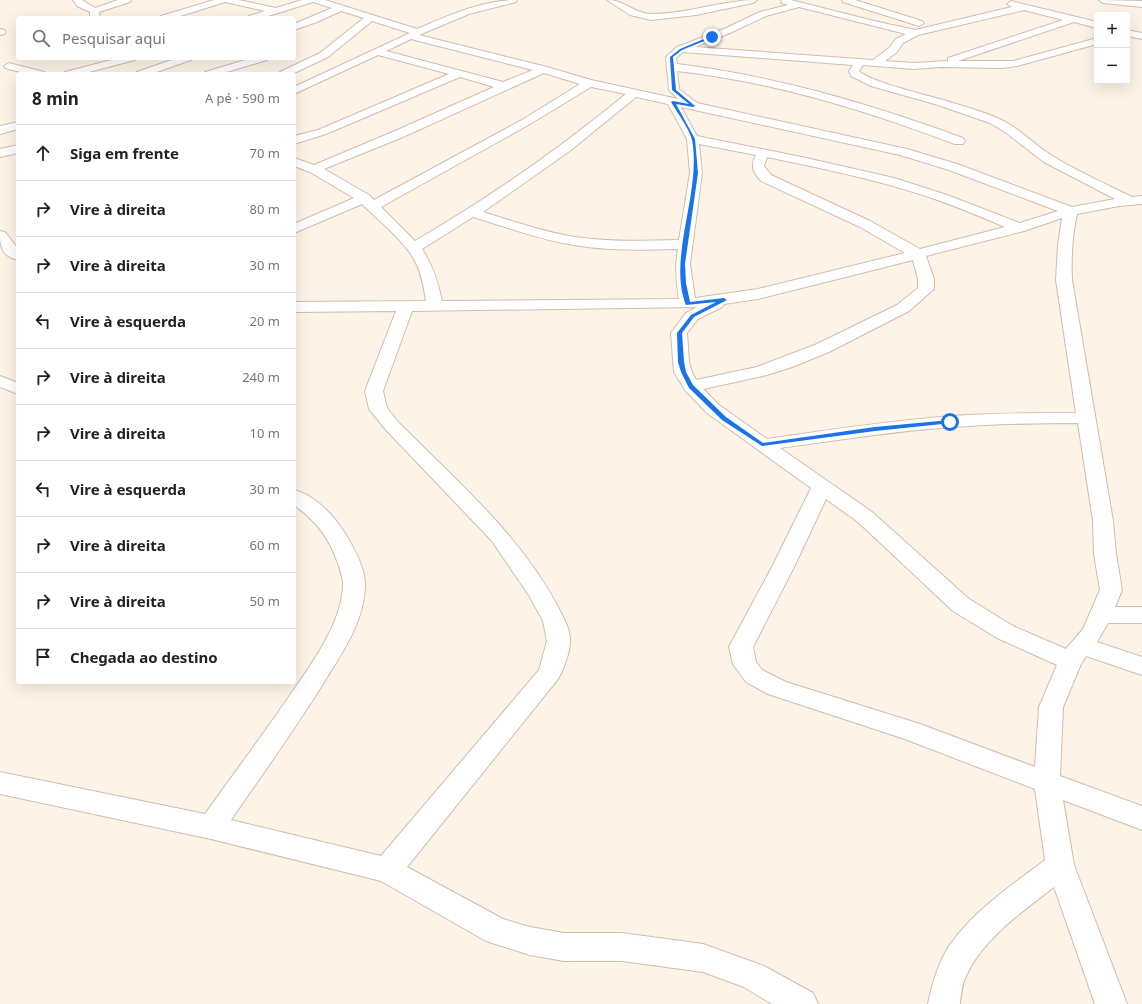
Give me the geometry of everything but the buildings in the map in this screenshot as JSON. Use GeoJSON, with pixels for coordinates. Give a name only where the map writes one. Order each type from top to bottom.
{"type":"FeatureCollection","features":[{"type":"Feature","properties":{"kind":"street"},"geometry":{"type":"LineString","coordinates":[[76,0],[95,15],[127,0]]}},
{"type":"Feature","properties":{"kind":"street"},"geometry":{"type":"LineString","coordinates":[[171,16],[224,0],[275,10]]}},
{"type":"Feature","properties":{"kind":"street"},"geometry":{"type":"LineString","coordinates":[[258,16],[311,0]]}},
{"type":"Feature","properties":{"kind":"street"},"geometry":{"type":"LineString","coordinates":[[316,0],[414,34],[589,83],[903,152],[953,167],[1071,211]]}},
{"type":"Feature","properties":{"kind":"street"},"geometry":{"type":"LineString","coordinates":[[296,90],[414,34],[466,12],[513,0]]}},
{"type":"Feature","properties":{"kind":"street"},"geometry":{"type":"LineString","coordinates":[[610,0],[637,14],[647,16],[671,15],[753,0]]}},
{"type":"Feature","properties":{"kind":"street"},"geometry":{"type":"LineString","coordinates":[[782,0],[915,34]]}},
{"type":"Feature","properties":{"kind":"street"},"geometry":{"type":"LineString","coordinates":[[846,0],[937,28]]}},
{"type":"Feature","properties":{"kind":"street"},"geometry":{"type":"LineString","coordinates":[[1103,0],[1142,4]]}},
{"type":"Feature","properties":{"kind":"street"},"geometry":{"type":"LineString","coordinates":[[1002,2],[1094,24]]}},
{"type":"Feature","properties":{"kind":"street"},"geometry":{"type":"LineString","coordinates":[[693,106],[674,90],[671,57],[681,49],[763,14],[797,5]]}},
{"type":"Feature","properties":{"kind":"street"},"geometry":{"type":"LineString","coordinates":[[875,63],[893,50],[899,40],[937,28],[1024,7]]}},
{"type":"Feature","properties":{"kind":"street"},"geometry":{"type":"LineString","coordinates":[[296,26],[314,20],[339,8]]}},
{"type":"Feature","properties":{"kind":"street"},"geometry":{"type":"LineString","coordinates":[[700,10],[744,23]]}},
{"type":"Feature","properties":{"kind":"street"},"geometry":{"type":"LineString","coordinates":[[288,72],[324,55],[370,18]]}},
{"type":"Feature","properties":{"kind":"street"},"geometry":{"type":"LineString","coordinates":[[942,64],[1074,19]]}},
{"type":"Feature","properties":{"kind":"street"},"geometry":{"type":"LineString","coordinates":[[1130,34],[1142,36]]}},
{"type":"Feature","properties":{"kind":"street"},"geometry":{"type":"LineString","coordinates":[[681,49],[914,66],[942,64],[1014,64],[1094,42]]}},
{"type":"Feature","properties":{"kind":"street"},"geometry":{"type":"LineString","coordinates":[[377,52],[504,86]]}},
{"type":"Feature","properties":{"kind":"street"},"geometry":{"type":"LineString","coordinates":[[308,53],[361,59]]}},
{"type":"Feature","properties":{"kind":"street"},"geometry":{"type":"LineString","coordinates":[[4,68],[26,60]]}},
{"type":"Feature","properties":{"kind":"street"},"geometry":{"type":"LineString","coordinates":[[77,72],[123,60]]}},
{"type":"Feature","properties":{"kind":"street"},"geometry":{"type":"LineString","coordinates":[[147,72],[181,60]]}},
{"type":"Feature","properties":{"kind":"street"},"geometry":{"type":"LineString","coordinates":[[216,72],[256,60]]}},
{"type":"Feature","properties":{"kind":"street"},"geometry":{"type":"LineString","coordinates":[[860,62],[854,71],[858,76],[874,83],[950,105],[1004,126],[1014,131],[1034,150],[1049,160],[1136,201]]}},
{"type":"Feature","properties":{"kind":"street"},"geometry":{"type":"LineString","coordinates":[[672,67],[728,73],[831,98],[904,121],[959,141]]}},
{"type":"Feature","properties":{"kind":"street"},"geometry":{"type":"LineString","coordinates":[[4,68],[28,72]]}},
{"type":"Feature","properties":{"kind":"street"},"geometry":{"type":"LineString","coordinates":[[314,169],[399,134],[543,69]]}},
{"type":"Feature","properties":{"kind":"street"},"geometry":{"type":"LineString","coordinates":[[296,139],[322,132],[459,74]]}},
{"type":"Feature","properties":{"kind":"street"},"geometry":{"type":"LineString","coordinates":[[296,228],[368,202],[526,122],[589,83]]}},
{"type":"Feature","properties":{"kind":"street"},"geometry":{"type":"LineString","coordinates":[[414,248],[473,213],[569,146],[634,93]]}},
{"type":"Feature","properties":{"kind":"street"},"geometry":{"type":"LineString","coordinates":[[673,102],[694,139],[696,173],[683,264],[683,276],[688,304]]}},
{"type":"Feature","properties":{"kind":"street"},"geometry":{"type":"LineString","coordinates":[[0,130],[16,126]]}},
{"type":"Feature","properties":{"kind":"street"},"geometry":{"type":"LineString","coordinates":[[694,139],[764,153],[916,188],[958,202],[1019,228]]}},
{"type":"Feature","properties":{"kind":"street"},"geometry":{"type":"LineString","coordinates":[[0,153],[16,149]]}},
{"type":"Feature","properties":{"kind":"street"},"geometry":{"type":"LineString","coordinates":[[691,386],[761,371],[823,348],[903,308],[926,289],[926,279],[918,254],[858,221],[766,178],[760,173],[757,167],[758,162],[764,153]]}},
{"type":"Feature","properties":{"kind":"street"},"geometry":{"type":"LineString","coordinates":[[296,163],[314,169],[368,202],[414,248],[423,262],[430,279],[435,307]]}},
{"type":"Feature","properties":{"kind":"street"},"geometry":{"type":"LineString","coordinates":[[296,307],[688,304],[724,300],[758,294],[918,254],[1019,228],[1071,211],[1136,201]]}},
{"type":"Feature","properties":{"kind":"street"},"geometry":{"type":"LineString","coordinates":[[1071,211],[1066,230],[1064,280],[1103,521],[1105,554],[1111,590],[1092,633],[1075,653],[1052,707],[1047,784],[1060,865],[1111,1004]]}},
{"type":"Feature","properties":{"kind":"street"},"geometry":{"type":"LineString","coordinates":[[473,213],[564,239],[587,243],[628,245],[686,244]]}},
{"type":"Feature","properties":{"kind":"street"},"geometry":{"type":"LineString","coordinates":[[0,235],[15,250]]}},
{"type":"Feature","properties":{"kind":"street"},"geometry":{"type":"LineString","coordinates":[[724,300],[692,316],[679,333],[683,372],[691,386],[724,418],[865,517],[961,605],[1005,632],[1075,653],[1142,666]]}},
{"type":"Feature","properties":{"kind":"street"},"geometry":{"type":"LineString","coordinates":[[387,870],[550,673],[559,641],[554,621],[540,594],[499,536],[378,409],[374,391],[391,343],[406,307]]}},
{"type":"Feature","properties":{"kind":"street"},"geometry":{"type":"LineString","coordinates":[[0,381],[16,388]]}},
{"type":"Feature","properties":{"kind":"street"},"geometry":{"type":"LineString","coordinates":[[762,445],[920,424],[1017,418],[1086,418]]}},
{"type":"Feature","properties":{"kind":"street"},"geometry":{"type":"LineString","coordinates":[[822,486],[784,565],[741,648],[745,664],[754,676],[777,688],[911,731],[1047,784],[1142,818]]}},
{"type":"Feature","properties":{"kind":"street"},"geometry":{"type":"LineString","coordinates":[[211,827],[293,712],[346,621],[352,599],[354,584],[348,564],[334,532],[312,509],[296,497]]}},
{"type":"Feature","properties":{"kind":"street"},"geometry":{"type":"LineString","coordinates":[[1101,615],[1142,615]]}},
{"type":"Feature","properties":{"kind":"street"},"geometry":{"type":"LineString","coordinates":[[0,783],[211,827],[387,870],[496,931],[530,941],[564,947],[622,947],[703,958],[753,976],[802,1004]]}},
{"type":"Feature","properties":{"kind":"street"},"geometry":{"type":"LineString","coordinates":[[944,1004],[952,971],[972,940],[1024,893],[1060,865]]}},
{"type":"Feature","properties":{"kind":"route"},"geometry":{"type":"LineString","coordinates":[[712,37],[681,49],[671,57],[674,90],[693,106],[673,102],[694,139],[696,173],[683,264],[684,283],[688,304],[724,300],[692,316],[679,333],[683,372],[691,386],[713,409],[762,445],[875,429],[950,422]]}}]}
